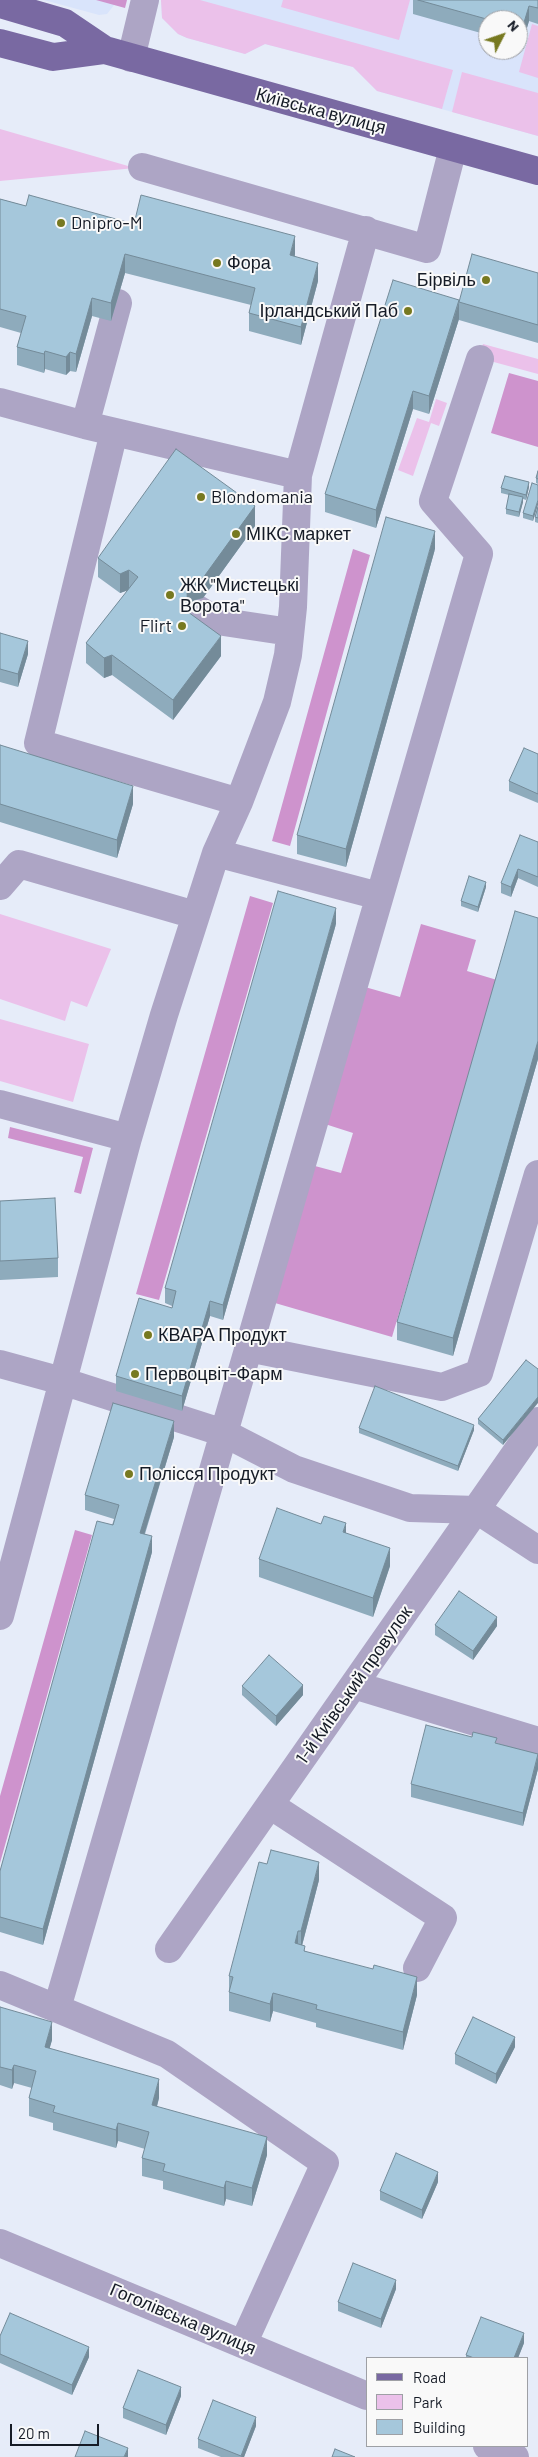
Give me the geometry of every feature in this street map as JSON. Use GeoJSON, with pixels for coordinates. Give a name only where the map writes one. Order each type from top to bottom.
{"type":"FeatureCollection","features":[{"type":"Feature","properties":{"kind":"main road","name":"Київська вулиця"},"geometry":{"type":"LineString","coordinates":[[0,4],[65,23],[105,50],[538,171]]}},
{"type":"Feature","properties":{"kind":"main road","name":"Київська вулиця"},"geometry":{"type":"LineString","coordinates":[[0,43],[53,57],[105,50]]}},
{"type":"Feature","properties":{"kind":"street"},"geometry":{"type":"LineString","coordinates":[[131,58],[145,0]]}},
{"type":"Feature","properties":{"kind":"street"},"geometry":{"type":"LineString","coordinates":[[142,167],[427,249],[453,148]]}},
{"type":"Feature","properties":{"kind":"street"},"geometry":{"type":"LineString","coordinates":[[0,1616],[128,1138],[195,915],[216,853],[239,802],[276,702],[288,655],[298,475],[366,230]]}},
{"type":"Feature","properties":{"kind":"street"},"geometry":{"type":"LineString","coordinates":[[85,425],[118,303]]}},
{"type":"Feature","properties":{"kind":"street"},"geometry":{"type":"LineString","coordinates":[[57,2008],[479,554],[432,501],[480,359]]}},
{"type":"Feature","properties":{"kind":"street"},"geometry":{"type":"LineString","coordinates":[[0,402],[85,425],[298,475]]}},
{"type":"Feature","properties":{"kind":"street"},"geometry":{"type":"LineString","coordinates":[[114,432],[38,743],[239,802]]}},
{"type":"Feature","properties":{"kind":"street"},"geometry":{"type":"LineString","coordinates":[[191,605],[218,621],[290,632]]}},
{"type":"Feature","properties":{"kind":"street"},"geometry":{"type":"LineString","coordinates":[[216,853],[379,896]]}},
{"type":"Feature","properties":{"kind":"street"},"geometry":{"type":"LineString","coordinates":[[0,886],[18,864],[195,915]]}},
{"type":"Feature","properties":{"kind":"street"},"geometry":{"type":"LineString","coordinates":[[2,1111],[128,1138]]}},
{"type":"Feature","properties":{"kind":"street"},"geometry":{"type":"LineString","coordinates":[[248,1348],[442,1387],[479,1373],[538,1174]]}},
{"type":"Feature","properties":{"kind":"street"},"geometry":{"type":"LineString","coordinates":[[0,1364],[62,1381],[224,1433],[294,1469],[410,1508],[477,1510],[538,1550]]}},
{"type":"Feature","properties":{"kind":"street","name":"1-й Київський провулок"},"geometry":{"type":"LineString","coordinates":[[169,1949],[538,1421]]}},
{"type":"Feature","properties":{"kind":"street"},"geometry":{"type":"LineString","coordinates":[[354,1685],[538,1741]]}},
{"type":"Feature","properties":{"kind":"street"},"geometry":{"type":"LineString","coordinates":[[270,1804],[443,1918],[418,1968]]}},
{"type":"Feature","properties":{"kind":"street"},"geometry":{"type":"LineString","coordinates":[[0,1985],[166,2054],[325,2163],[243,2344]]}},
{"type":"Feature","properties":{"kind":"street","name":"Гоголівська вулиця"},"geometry":{"type":"LineString","coordinates":[[0,2243],[366,2396]]}},
{"type":"Feature","properties":{"kind":"street"},"geometry":{"type":"LineString","coordinates":[[489,2447],[515,2457]]}},
{"type":"Feature","properties":{"kind":"shaded area"},"geometry":{"type":"Polygon","coordinates":[[[44,0],[118,0],[107,14],[99,15],[44,0]]]}},
{"type":"Feature","properties":{"kind":"shaded area"},"geometry":{"type":"Polygon","coordinates":[[[96,0],[127,0],[125,8],[96,0]]]}},
{"type":"Feature","properties":{"kind":"shaded area"},"geometry":{"type":"Polygon","coordinates":[[[161,0],[538,0],[538,136],[377,91],[353,67],[265,44],[245,54],[178,34],[162,18],[161,0]]]}},
{"type":"Feature","properties":{"kind":"shaded area"},"geometry":{"type":"Polygon","coordinates":[[[509,373],[538,381],[538,447],[491,433],[509,373]]]}},
{"type":"Feature","properties":{"kind":"shaded area"},"geometry":{"type":"Polygon","coordinates":[[[353,549],[370,555],[290,846],[272,841],[353,549]]]}},
{"type":"Feature","properties":{"kind":"shaded area"},"geometry":{"type":"Polygon","coordinates":[[[250,896],[273,903],[159,1300],[136,1294],[250,896]]]}},
{"type":"Feature","properties":{"kind":"shaded area"},"geometry":{"type":"Polygon","coordinates":[[[421,924],[476,940],[467,971],[497,980],[392,1337],[275,1303],[315,1166],[341,1173],[353,1133],[325,1124],[365,987],[400,997],[421,924]]]}},
{"type":"Feature","properties":{"kind":"shaded area"},"geometry":{"type":"Polygon","coordinates":[[[10,1127],[93,1148],[81,1194],[74,1192],[83,1157],[8,1138],[10,1127]]]}},
{"type":"Feature","properties":{"kind":"shaded area"},"geometry":{"type":"Polygon","coordinates":[[[75,1530],[92,1535],[0,1863],[0,1796],[75,1530]]]}},
{"type":"Feature","properties":{"kind":"green space"},"geometry":{"type":"Polygon","coordinates":[[[161,0],[200,0],[453,70],[442,109],[377,91],[353,67],[265,44],[245,54],[187,38],[178,34],[162,18],[161,0]]]}},
{"type":"Feature","properties":{"kind":"green space"},"geometry":{"type":"Polygon","coordinates":[[[283,0],[410,0],[399,40],[281,7],[283,0]]]}},
{"type":"Feature","properties":{"kind":"green space"},"geometry":{"type":"Polygon","coordinates":[[[532,24],[538,26],[538,78],[519,72],[522,60],[528,60],[528,39],[532,24]]]}},
{"type":"Feature","properties":{"kind":"green space"},"geometry":{"type":"Polygon","coordinates":[[[462,72],[538,93],[538,136],[452,112],[462,72]]]}},
{"type":"Feature","properties":{"kind":"green space"},"geometry":{"type":"Polygon","coordinates":[[[0,129],[135,168],[0,181],[0,129]]]}},
{"type":"Feature","properties":{"kind":"green space"},"geometry":{"type":"Polygon","coordinates":[[[483,344],[538,359],[538,374],[479,358],[483,344]]]}},
{"type":"Feature","properties":{"kind":"green space"},"geometry":{"type":"Polygon","coordinates":[[[436,399],[447,403],[439,426],[431,423],[413,476],[398,470],[417,418],[429,422],[436,399]]]}},
{"type":"Feature","properties":{"kind":"green space"},"geometry":{"type":"Polygon","coordinates":[[[0,914],[111,949],[87,1007],[71,1001],[65,1021],[0,999],[0,914]]]}},
{"type":"Feature","properties":{"kind":"green space"},"geometry":{"type":"Polygon","coordinates":[[[0,1019],[89,1044],[73,1102],[0,1081],[0,1019]]]}},
{"type":"Feature","properties":{"kind":"building"},"geometry":{"type":"Polygon","coordinates":[[[418,0],[538,0],[538,8],[529,6],[528,10],[478,10],[478,17],[418,0]]]}},
{"type":"Feature","properties":{"kind":"building"},"geometry":{"type":"Polygon","coordinates":[[[29,195],[134,224],[141,195],[295,236],[290,255],[318,263],[301,327],[249,313],[255,288],[125,254],[111,303],[92,298],[76,354],[70,352],[66,357],[45,351],[44,354],[17,347],[26,316],[0,309],[0,199],[26,206],[29,195]]]}},
{"type":"Feature","properties":{"kind":"building"},"geometry":{"type":"Polygon","coordinates":[[[472,254],[538,273],[538,325],[459,302],[472,254]]]}},
{"type":"Feature","properties":{"kind":"building"},"geometry":{"type":"Polygon","coordinates":[[[393,280],[459,300],[429,396],[413,391],[376,510],[325,494],[393,280]]]}},
{"type":"Feature","properties":{"kind":"building","name":"ЖК \"Мистецькі Ворота\""},"geometry":{"type":"Polygon","coordinates":[[[176,449],[255,506],[203,578],[195,580],[187,592],[188,612],[221,636],[173,700],[112,655],[104,658],[86,643],[138,577],[129,570],[120,574],[98,558],[176,449]]]}},
{"type":"Feature","properties":{"kind":"building"},"geometry":{"type":"Polygon","coordinates":[[[505,476],[529,482],[526,495],[501,488],[505,476]]]}},
{"type":"Feature","properties":{"kind":"building"},"geometry":{"type":"Polygon","coordinates":[[[532,483],[538,485],[538,500],[533,516],[523,513],[532,483]]]}},
{"type":"Feature","properties":{"kind":"building"},"geometry":{"type":"Polygon","coordinates":[[[509,494],[523,497],[519,512],[506,509],[509,494]]]}},
{"type":"Feature","properties":{"kind":"building"},"geometry":{"type":"Polygon","coordinates":[[[538,507],[538,518],[535,517],[538,507]]]}},
{"type":"Feature","properties":{"kind":"building"},"geometry":{"type":"Polygon","coordinates":[[[386,517],[435,531],[346,849],[297,835],[386,517]]]}},
{"type":"Feature","properties":{"kind":"building"},"geometry":{"type":"Polygon","coordinates":[[[0,633],[28,641],[18,674],[0,669],[0,633]]]}},
{"type":"Feature","properties":{"kind":"building"},"geometry":{"type":"Polygon","coordinates":[[[0,745],[133,786],[117,840],[0,804],[0,745]]]}},
{"type":"Feature","properties":{"kind":"building"},"geometry":{"type":"Polygon","coordinates":[[[524,748],[538,754],[538,794],[509,781],[524,748]]]}},
{"type":"Feature","properties":{"kind":"building"},"geometry":{"type":"Polygon","coordinates":[[[520,835],[538,842],[538,877],[518,869],[511,887],[501,883],[520,835]]]}},
{"type":"Feature","properties":{"kind":"building"},"geometry":{"type":"Polygon","coordinates":[[[469,876],[486,882],[478,907],[461,901],[469,876]]]}},
{"type":"Feature","properties":{"kind":"building"},"geometry":{"type":"Polygon","coordinates":[[[278,891],[336,908],[223,1305],[210,1301],[182,1396],[116,1376],[139,1298],[172,1308],[176,1291],[165,1288],[278,891]]]}},
{"type":"Feature","properties":{"kind":"building"},"geometry":{"type":"Polygon","coordinates":[[[515,911],[538,918],[538,1041],[453,1338],[397,1322],[515,911]]]}},
{"type":"Feature","properties":{"kind":"building"},"geometry":{"type":"Polygon","coordinates":[[[55,1198],[58,1258],[0,1261],[0,1201],[55,1198]]]}},
{"type":"Feature","properties":{"kind":"building"},"geometry":{"type":"Polygon","coordinates":[[[526,1360],[538,1369],[538,1397],[503,1440],[478,1419],[526,1360]]]}},
{"type":"Feature","properties":{"kind":"building"},"geometry":{"type":"Polygon","coordinates":[[[375,1386],[474,1425],[458,1466],[359,1428],[375,1386]]]}},
{"type":"Feature","properties":{"kind":"building"},"geometry":{"type":"Polygon","coordinates":[[[113,1403],[174,1421],[140,1533],[152,1536],[43,1929],[0,1917],[0,1871],[97,1521],[113,1525],[119,1505],[85,1495],[113,1403]]]}},
{"type":"Feature","properties":{"kind":"building"},"geometry":{"type":"Polygon","coordinates":[[[277,1508],[321,1524],[324,1516],[346,1523],[343,1532],[390,1548],[373,1598],[259,1559],[277,1508]]]}},
{"type":"Feature","properties":{"kind":"building"},"geometry":{"type":"Polygon","coordinates":[[[459,1591],[497,1617],[473,1651],[435,1625],[459,1591]]]}},
{"type":"Feature","properties":{"kind":"building"},"geometry":{"type":"Polygon","coordinates":[[[269,1655],[303,1685],[276,1716],[242,1686],[269,1655]]]}},
{"type":"Feature","properties":{"kind":"building"},"geometry":{"type":"Polygon","coordinates":[[[426,1725],[472,1737],[473,1732],[497,1738],[495,1743],[538,1754],[523,1813],[411,1784],[426,1725]]]}},
{"type":"Feature","properties":{"kind":"building"},"geometry":{"type":"Polygon","coordinates":[[[271,1850],[319,1862],[301,1931],[298,1931],[295,1943],[305,1946],[304,1951],[373,1969],[374,1965],[417,1977],[403,2032],[316,2009],[317,2005],[273,1993],[270,2004],[229,1992],[233,1977],[229,1976],[259,1862],[267,1864],[271,1850]]]}},
{"type":"Feature","properties":{"kind":"building"},"geometry":{"type":"Polygon","coordinates":[[[0,2007],[52,2022],[45,2047],[159,2079],[152,2105],[267,2137],[252,2188],[226,2181],[224,2188],[163,2171],[165,2164],[142,2158],[149,2132],[118,2123],[116,2130],[53,2112],[55,2106],[29,2098],[36,2071],[14,2065],[12,2070],[0,2067],[0,2007]]]}},
{"type":"Feature","properties":{"kind":"building"},"geometry":{"type":"Polygon","coordinates":[[[473,2017],[515,2037],[496,2074],[455,2054],[473,2017]]]}},
{"type":"Feature","properties":{"kind":"building"},"geometry":{"type":"Polygon","coordinates":[[[396,2153],[438,2172],[422,2210],[380,2191],[396,2153]]]}},
{"type":"Feature","properties":{"kind":"building"},"geometry":{"type":"Polygon","coordinates":[[[353,2263],[396,2280],[381,2319],[338,2302],[353,2263]]]}},
{"type":"Feature","properties":{"kind":"building"},"geometry":{"type":"Polygon","coordinates":[[[10,2313],[89,2347],[72,2385],[0,2354],[0,2336],[10,2313]]]}},
{"type":"Feature","properties":{"kind":"building"},"geometry":{"type":"Polygon","coordinates":[[[481,2317],[524,2333],[514,2357],[471,2357],[466,2355],[481,2317]]]}},
{"type":"Feature","properties":{"kind":"building"},"geometry":{"type":"Polygon","coordinates":[[[138,2370],[181,2387],[166,2425],[123,2408],[138,2370]]]}},
{"type":"Feature","properties":{"kind":"building"},"geometry":{"type":"Polygon","coordinates":[[[213,2400],[256,2417],[241,2456],[198,2439],[213,2400]]]}},
{"type":"Feature","properties":{"kind":"building"},"geometry":{"type":"Polygon","coordinates":[[[85,2431],[128,2448],[124,2457],[75,2457],[85,2431]]]}},
{"type":"Feature","properties":{"kind":"building"},"geometry":{"type":"Polygon","coordinates":[[[335,2449],[355,2457],[332,2457],[335,2449]]]}},
{"type":"Feature","properties":{"kind":"place","name":"Dnipro-M"},"geometry":{"type":"Point","coordinates":[61,223]}},
{"type":"Feature","properties":{"kind":"place","name":"Фора"},"geometry":{"type":"Point","coordinates":[217,263]}},
{"type":"Feature","properties":{"kind":"place","name":"Бірвіль"},"geometry":{"type":"Point","coordinates":[486,280]}},
{"type":"Feature","properties":{"kind":"place","name":"Ірландський Паб"},"geometry":{"type":"Point","coordinates":[408,311]}},
{"type":"Feature","properties":{"kind":"place","name":"Blondomania"},"geometry":{"type":"Point","coordinates":[201,497]}},
{"type":"Feature","properties":{"kind":"place","name":"МІКС маркет"},"geometry":{"type":"Point","coordinates":[236,534]}},
{"type":"Feature","properties":{"kind":"place","name":"ЖК \"Мистецькі Ворота\""},"geometry":{"type":"Point","coordinates":[170,595]}},
{"type":"Feature","properties":{"kind":"place","name":"Flirt"},"geometry":{"type":"Point","coordinates":[182,626]}},
{"type":"Feature","properties":{"kind":"place","name":"КВАРА Продукт"},"geometry":{"type":"Point","coordinates":[148,1335]}},
{"type":"Feature","properties":{"kind":"place","name":"Первоцвіт-Фарм"},"geometry":{"type":"Point","coordinates":[135,1374]}},
{"type":"Feature","properties":{"kind":"place","name":"Полісся Продукт"},"geometry":{"type":"Point","coordinates":[129,1474]}}]}
